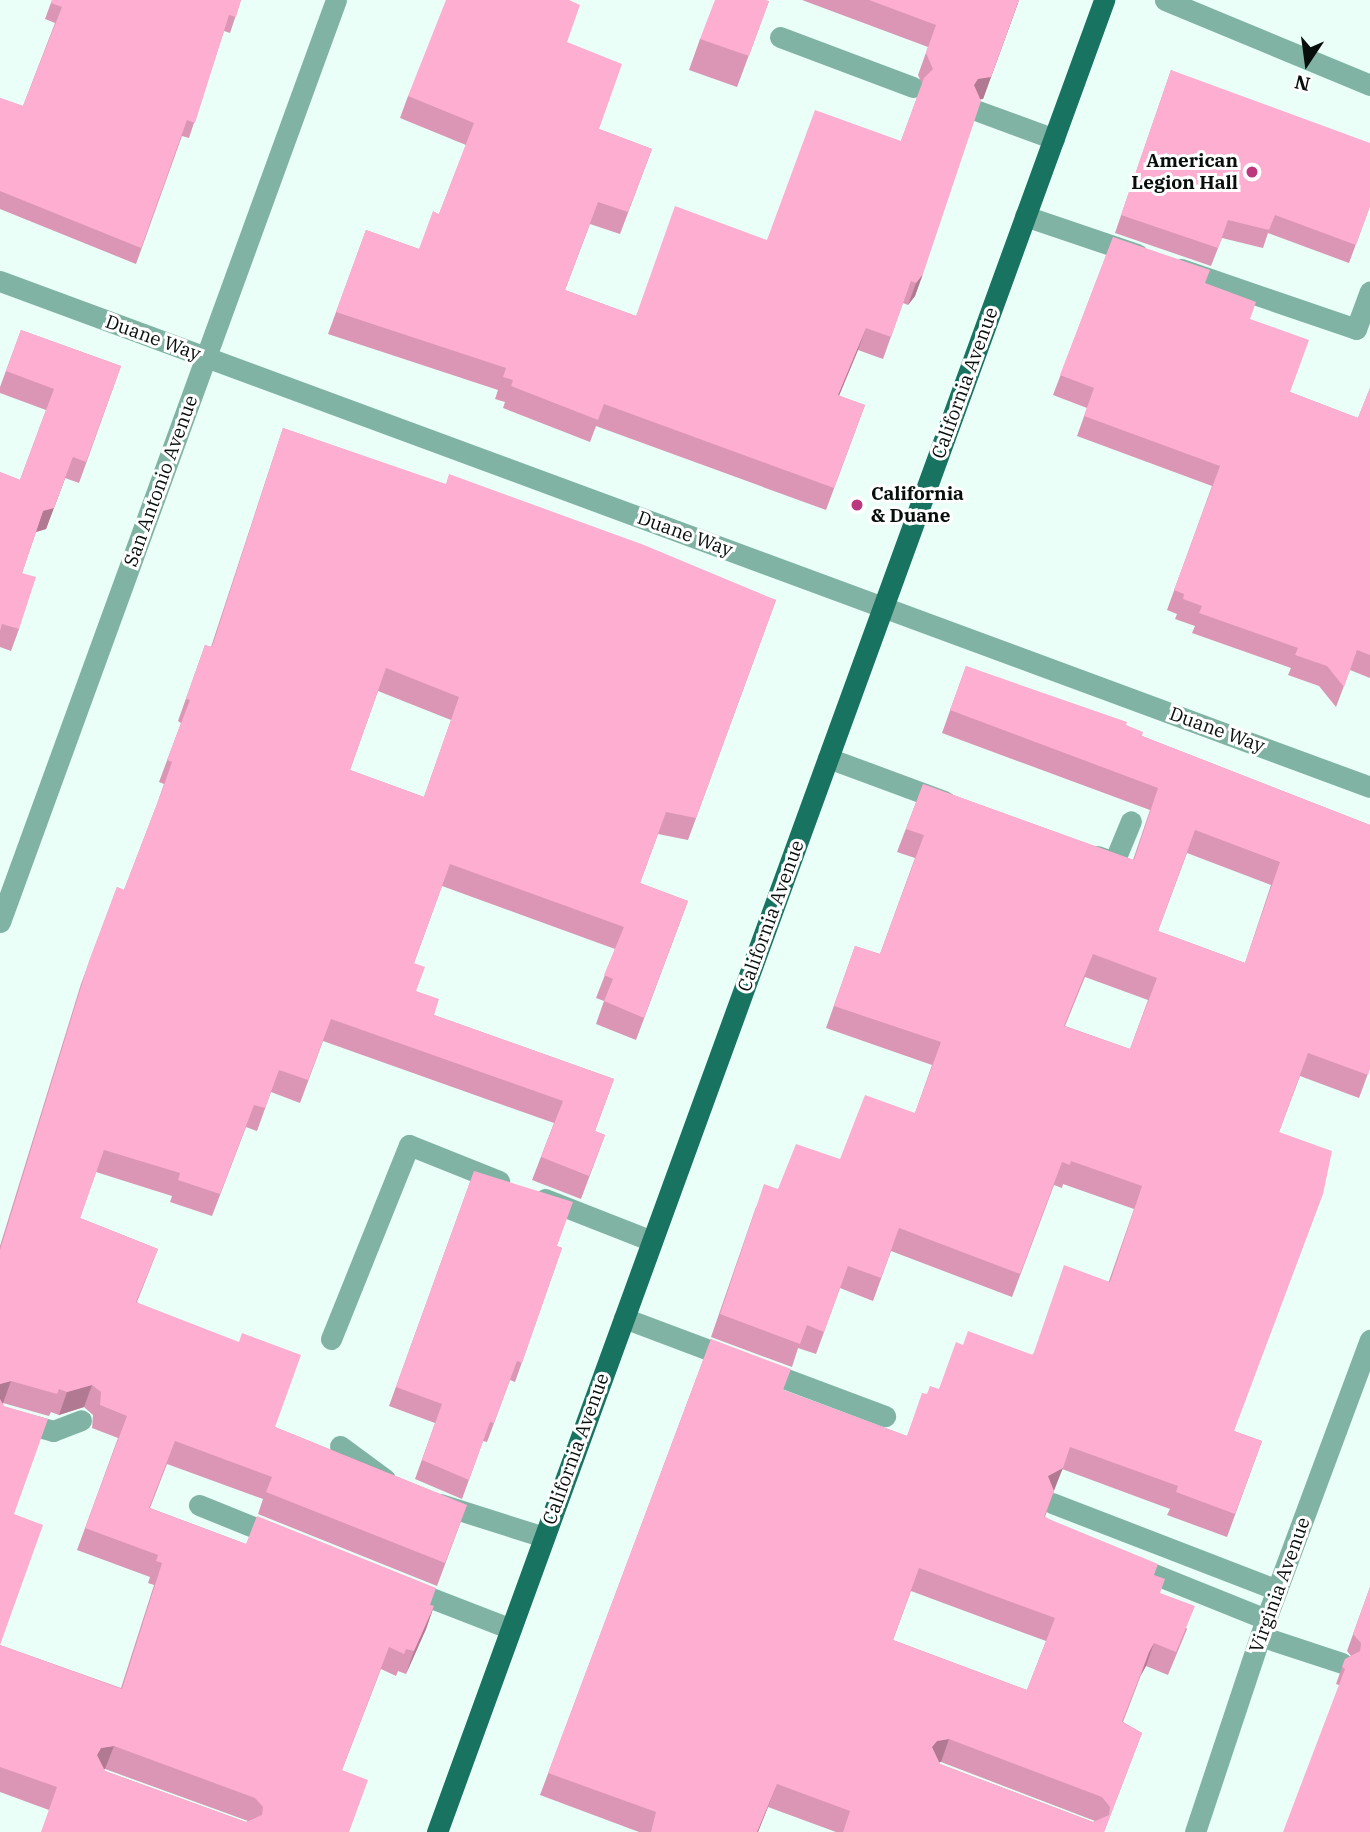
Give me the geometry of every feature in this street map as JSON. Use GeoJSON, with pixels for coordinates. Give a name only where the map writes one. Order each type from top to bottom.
{"type":"FeatureCollection","features":[{"type":"Feature","properties":{"kind":"main road","name":"California Avenue"},"geometry":{"type":"LineString","coordinates":[[437,1832],[1104,0]]}},
{"type":"Feature","properties":{"kind":"street","name":"San Antonio Avenue"},"geometry":{"type":"LineString","coordinates":[[0,922],[336,0]]}},
{"type":"Feature","properties":{"kind":"street"},"geometry":{"type":"LineString","coordinates":[[1165,0],[1370,85]]}},
{"type":"Feature","properties":{"kind":"street"},"geometry":{"type":"LineString","coordinates":[[780,37],[914,87]]}},
{"type":"Feature","properties":{"kind":"street"},"geometry":{"type":"LineString","coordinates":[[978,111],[1054,139]]}},
{"type":"Feature","properties":{"kind":"street"},"geometry":{"type":"LineString","coordinates":[[1025,216],[1356,329],[1370,291]]}},
{"type":"Feature","properties":{"kind":"street","name":"Duane Way"},"geometry":{"type":"LineString","coordinates":[[0,281],[1370,787]]}},
{"type":"Feature","properties":{"kind":"street"},"geometry":{"type":"LineString","coordinates":[[828,758],[970,810]]}},
{"type":"Feature","properties":{"kind":"street"},"geometry":{"type":"LineString","coordinates":[[1074,848],[1114,862],[1131,821]]}},
{"type":"Feature","properties":{"kind":"street"},"geometry":{"type":"LineString","coordinates":[[331,1339],[409,1145],[652,1241]]}},
{"type":"Feature","properties":{"kind":"street"},"geometry":{"type":"LineString","coordinates":[[624,1318],[885,1416]]}},
{"type":"Feature","properties":{"kind":"street","name":"Virginia Avenue"},"geometry":{"type":"LineString","coordinates":[[1195,1832],[1263,1628],[1370,1339]]}},
{"type":"Feature","properties":{"kind":"street"},"geometry":{"type":"LineString","coordinates":[[0,1416],[53,1431],[80,1420]]}},
{"type":"Feature","properties":{"kind":"street"},"geometry":{"type":"LineString","coordinates":[[340,1446],[411,1492],[544,1537]]}},
{"type":"Feature","properties":{"kind":"street"},"geometry":{"type":"LineString","coordinates":[[1052,1503],[1277,1590]]}},
{"type":"Feature","properties":{"kind":"street"},"geometry":{"type":"LineString","coordinates":[[199,1505],[299,1545]]}},
{"type":"Feature","properties":{"kind":"street"},"geometry":{"type":"LineString","coordinates":[[1105,1555],[1342,1663]]}},
{"type":"Feature","properties":{"kind":"street"},"geometry":{"type":"LineString","coordinates":[[387,1580],[511,1629]]}},
{"type":"Feature","properties":{"kind":"building"},"geometry":{"type":"Polygon","coordinates":[[[52,0],[241,0],[236,17],[229,15],[195,123],[187,120],[141,248],[0,191],[0,98],[23,106],[62,7],[51,3],[52,0]]]}},
{"type":"Feature","properties":{"kind":"building"},"geometry":{"type":"Polygon","coordinates":[[[446,0],[569,0],[580,5],[567,42],[622,64],[599,129],[652,149],[628,212],[598,202],[565,290],[636,316],[675,206],[767,240],[815,110],[901,141],[924,78],[933,69],[926,53],[936,25],[869,0],[1019,0],[991,77],[978,79],[974,85],[981,101],[923,274],[916,283],[911,281],[891,337],[866,328],[838,395],[865,405],[834,488],[604,404],[598,420],[511,386],[513,380],[503,377],[506,368],[336,312],[366,230],[419,249],[433,211],[439,214],[474,123],[408,96],[446,0]]]}},
{"type":"Feature","properties":{"kind":"building"},"geometry":{"type":"Polygon","coordinates":[[[715,0],[769,1],[749,56],[700,39],[715,0]]]}},
{"type":"Feature","properties":{"kind":"building","name":"American Legion Hall"},"geometry":{"type":"Polygon","coordinates":[[[1171,70],[1370,143],[1370,206],[1356,245],[1275,215],[1269,230],[1228,220],[1218,248],[1121,215],[1171,70]]]}},
{"type":"Feature","properties":{"kind":"building"},"geometry":{"type":"Polygon","coordinates":[[[1113,237],[1210,270],[1205,283],[1256,302],[1250,319],[1309,340],[1290,392],[1358,418],[1370,388],[1370,655],[1357,650],[1344,687],[1327,666],[1295,655],[1298,648],[1199,613],[1202,606],[1183,599],[1184,594],[1174,590],[1220,466],[1084,416],[1094,388],[1060,375],[1113,237]]]}},
{"type":"Feature","properties":{"kind":"building"},"geometry":{"type":"Polygon","coordinates":[[[21,330],[121,366],[86,462],[73,457],[54,508],[43,511],[22,573],[36,577],[19,629],[2,624],[0,631],[0,472],[20,480],[54,389],[6,371],[21,330]]]}},
{"type":"Feature","properties":{"kind":"building"},"geometry":{"type":"Polygon","coordinates":[[[283,428],[446,484],[449,474],[644,545],[776,600],[696,818],[666,812],[640,883],[688,901],[644,1018],[604,1001],[613,979],[604,975],[624,927],[450,864],[414,963],[425,967],[416,991],[439,999],[434,1015],[614,1079],[595,1131],[605,1135],[589,1176],[541,1157],[563,1101],[331,1019],[308,1080],[279,1070],[265,1108],[254,1105],[220,1194],[178,1180],[180,1173],[104,1150],[80,1218],[158,1249],[136,1302],[239,1342],[242,1333],[301,1355],[275,1427],[467,1505],[445,1563],[266,1492],[272,1477],[175,1441],[149,1508],[246,1544],[257,1516],[436,1588],[430,1605],[434,1606],[414,1651],[406,1649],[404,1654],[389,1647],[342,1770],[368,1780],[349,1832],[41,1832],[57,1787],[0,1767],[0,1645],[122,1689],[162,1563],[156,1561],[158,1555],[85,1528],[127,1416],[100,1405],[101,1392],[92,1385],[67,1392],[59,1389],[57,1394],[11,1381],[0,1384],[0,1250],[89,961],[117,887],[124,890],[162,791],[172,762],[167,760],[190,700],[186,699],[205,645],[212,647],[283,428]],[[386,668],[350,770],[424,797],[459,697],[386,668]],[[114,1746],[101,1748],[97,1755],[105,1771],[246,1822],[262,1815],[263,1807],[255,1798],[114,1746]]]}},
{"type":"Feature","properties":{"kind":"building"},"geometry":{"type":"Polygon","coordinates":[[[966,666],[1127,722],[1126,725],[1143,732],[1142,736],[1370,825],[1370,1068],[1368,1075],[1308,1053],[1279,1132],[1332,1151],[1323,1194],[1234,1431],[1262,1441],[1235,1514],[1176,1492],[1178,1486],[1070,1447],[1063,1468],[1048,1476],[1054,1491],[1044,1517],[1158,1564],[1154,1575],[1165,1579],[1160,1593],[1195,1606],[1176,1652],[1154,1643],[1149,1652],[1122,1722],[1142,1733],[1104,1832],[843,1832],[850,1811],[777,1784],[757,1832],[651,1832],[656,1812],[548,1773],[711,1339],[791,1369],[783,1390],[907,1436],[922,1393],[927,1394],[930,1386],[939,1389],[956,1342],[963,1345],[968,1331],[1033,1355],[1064,1265],[1110,1282],[1142,1186],[1071,1161],[1070,1165],[1062,1162],[1020,1274],[899,1228],[881,1278],[848,1266],[824,1332],[807,1325],[800,1344],[720,1314],[764,1184],[778,1189],[796,1144],[840,1159],[865,1095],[915,1113],[941,1042],[834,1006],[855,946],[880,954],[924,835],[906,829],[923,784],[1134,860],[1158,788],[950,710],[966,666]],[[1195,830],[1158,931],[1245,963],[1280,862],[1195,830]],[[1093,954],[1064,1026],[1130,1049],[1157,978],[1093,954]],[[919,1568],[893,1640],[1027,1690],[1055,1618],[919,1568]],[[949,1739],[937,1741],[932,1747],[940,1764],[1093,1822],[1109,1815],[1110,1807],[1102,1797],[949,1739]]]}},
{"type":"Feature","properties":{"kind":"building"},"geometry":{"type":"Polygon","coordinates":[[[474,1171],[573,1202],[557,1246],[562,1248],[522,1363],[517,1361],[494,1423],[490,1422],[469,1480],[422,1460],[442,1404],[396,1387],[474,1171]]]}},
{"type":"Feature","properties":{"kind":"building"},"geometry":{"type":"Polygon","coordinates":[[[0,1399],[4,1406],[48,1419],[14,1514],[43,1525],[0,1645],[0,1399]]]}},
{"type":"Feature","properties":{"kind":"building"},"geometry":{"type":"Polygon","coordinates":[[[1370,1587],[1370,1832],[1283,1832],[1345,1669],[1342,1667],[1345,1659],[1360,1651],[1361,1643],[1353,1634],[1370,1587]]]}},
{"type":"Feature","properties":{"kind":"place","name":"American Legion Hall"},"geometry":{"type":"Point","coordinates":[1252,172]}},
{"type":"Feature","properties":{"kind":"place","name":"California & Duane"},"geometry":{"type":"Point","coordinates":[857,505]}}]}
